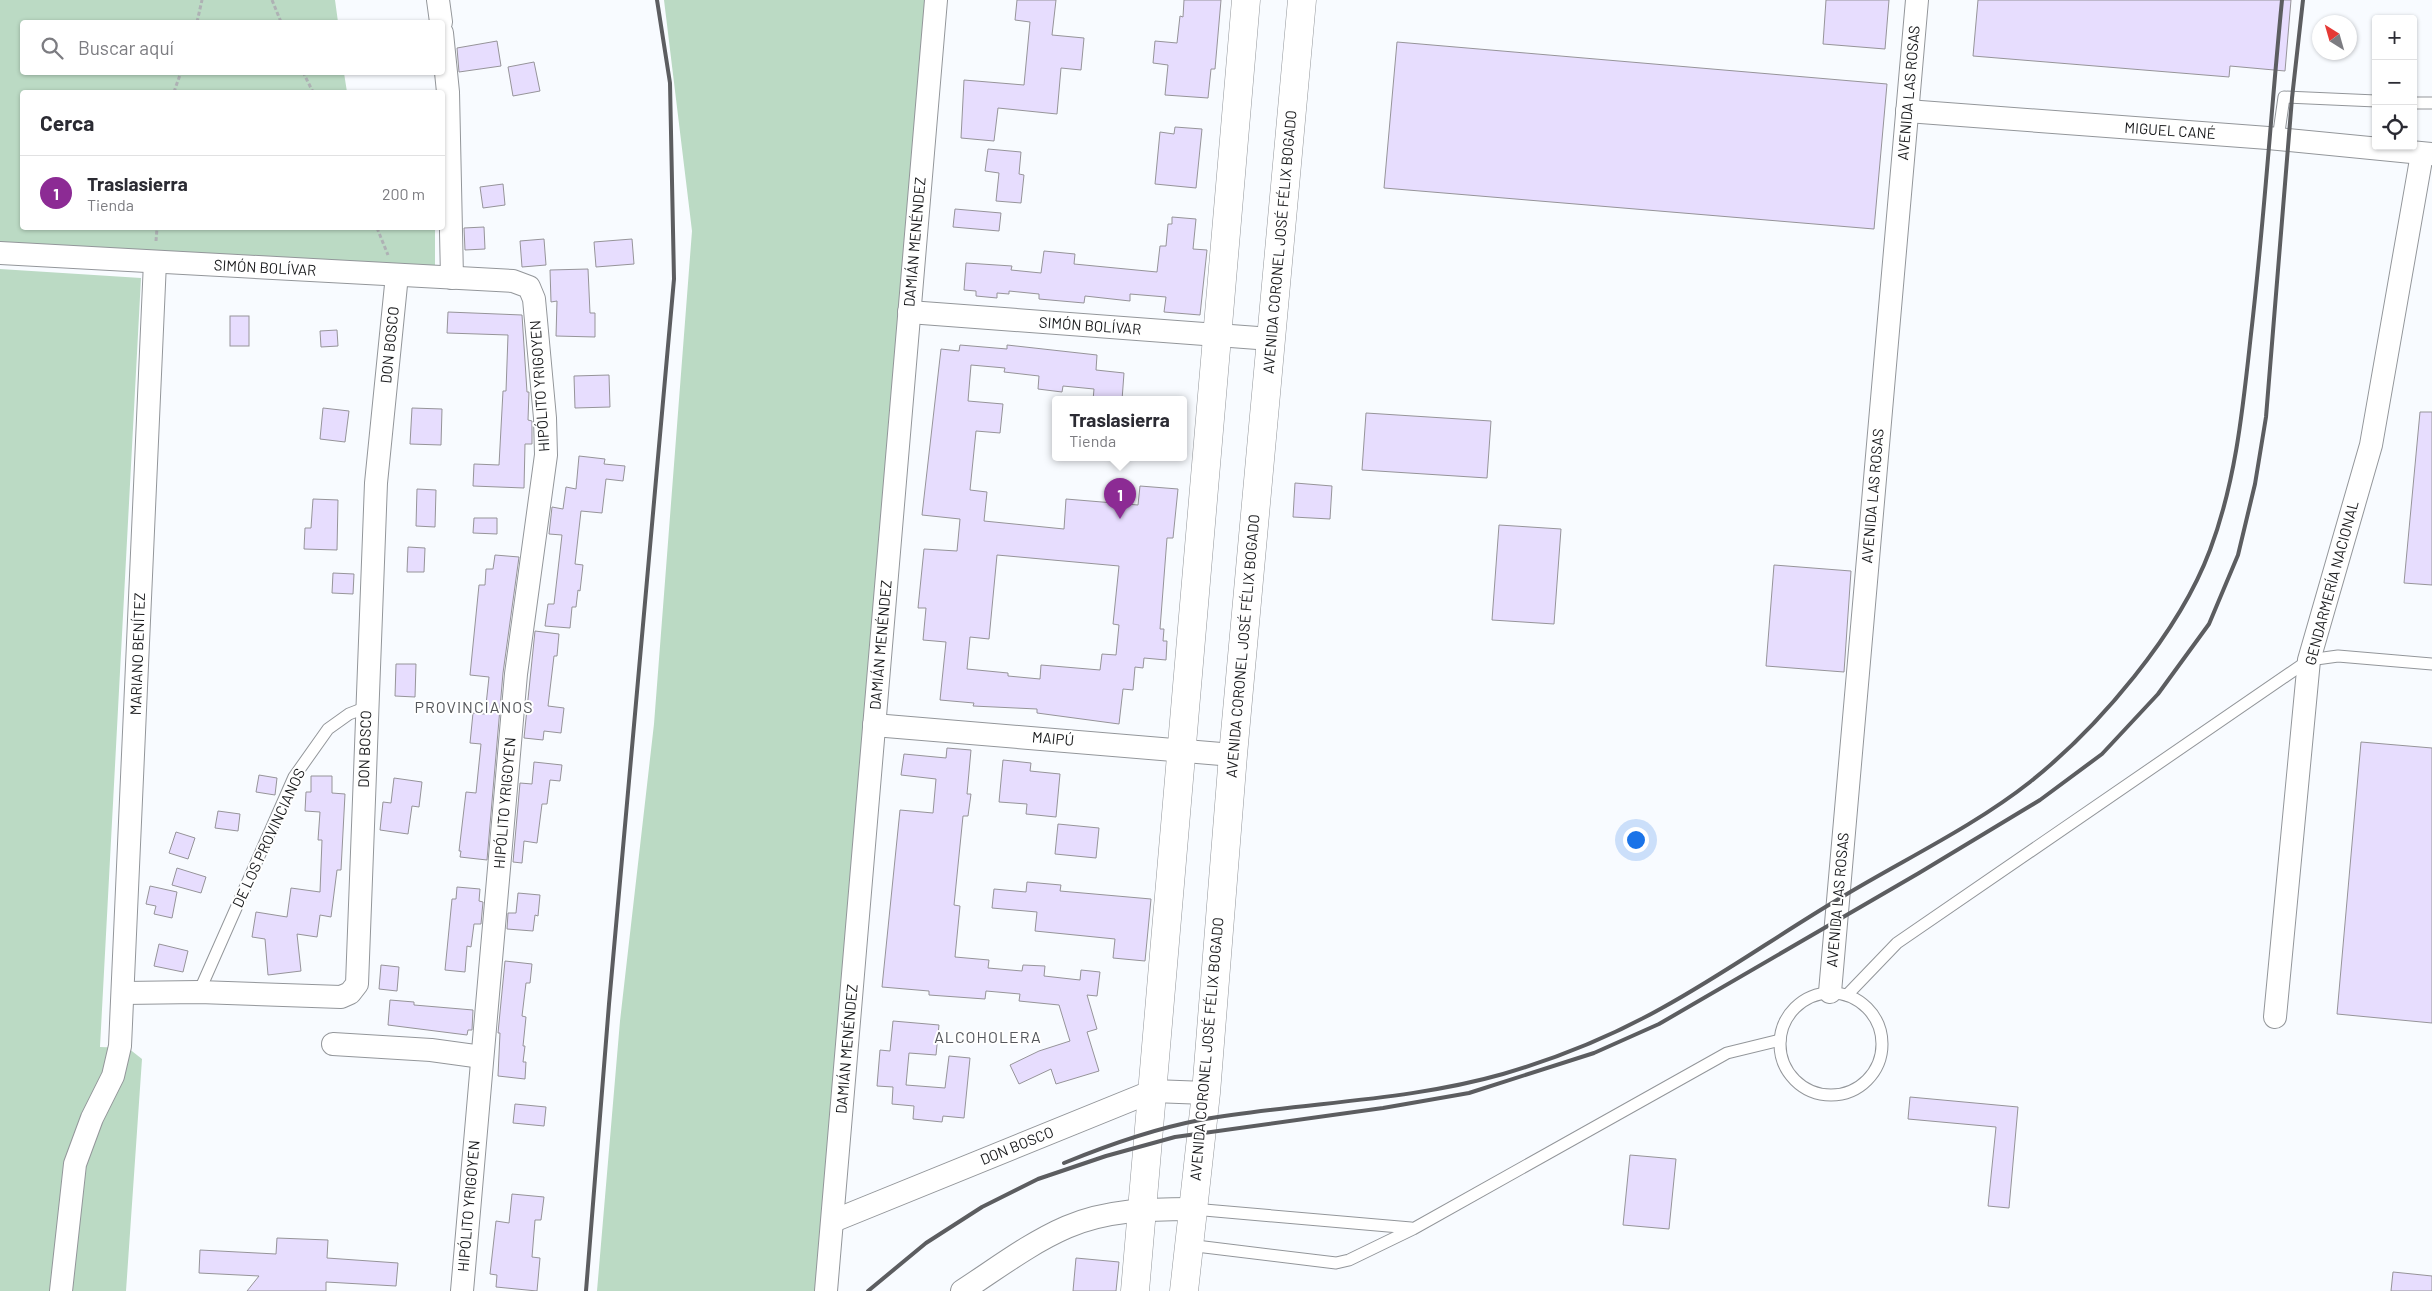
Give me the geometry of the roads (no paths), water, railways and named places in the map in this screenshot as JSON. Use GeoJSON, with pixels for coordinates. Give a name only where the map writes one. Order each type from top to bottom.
{"type":"FeatureCollection","features":[{"type":"Feature","properties":{"kind":"main road"},"geometry":{"type":"LineString","coordinates":[[1136,1291],[1246,0]]}},
{"type":"Feature","properties":{"kind":"main road","name":"AVENIDA CORONEL JOSÉ FÉLIX BOGADO"},"geometry":{"type":"LineString","coordinates":[[1184,1291],[1206,1093],[1233,755],[1302,0]]}},
{"type":"Feature","properties":{"kind":"street"},"geometry":{"type":"LineString","coordinates":[[438,0],[441,20]]}},
{"type":"Feature","properties":{"kind":"street","name":"DAMIÁN MENÉNDEZ"},"geometry":{"type":"LineString","coordinates":[[826,1291],[936,0]]}},
{"type":"Feature","properties":{"kind":"street","name":"AVENIDA LAS ROSAS"},"geometry":{"type":"LineString","coordinates":[[1838,994],[1917,0]]}},
{"type":"Feature","properties":{"kind":"street"},"geometry":{"type":"LineString","coordinates":[[445,62],[448,92],[452,278]]}},
{"type":"Feature","properties":{"kind":"street","name":"MIGUEL CANÉ"},"geometry":{"type":"LineString","coordinates":[[1907,111],[2278,139],[2427,154]]}},
{"type":"Feature","properties":{"kind":"street","name":"GENDARMERÍA NACIONAL"},"geometry":{"type":"LineString","coordinates":[[2275,1017],[2309,660],[2371,445],[2427,154]]}},
{"type":"Feature","properties":{"kind":"street","name":"SIMÓN BOLÍVAR"},"geometry":{"type":"LineString","coordinates":[[0,253],[513,281],[529,287]]}},
{"type":"Feature","properties":{"kind":"street","name":"MARIANO BENÍTEZ"},"geometry":{"type":"LineString","coordinates":[[61,1291],[75,1164],[92,1118],[112,1076],[120,1046],[155,262]]}},
{"type":"Feature","properties":{"kind":"street","name":"DON BOSCO"},"geometry":{"type":"LineString","coordinates":[[123,993],[200,992],[342,997],[350,993],[358,984],[376,483],[397,275]]}},
{"type":"Feature","properties":{"kind":"street","name":"HIPÓLITO YRIGOYEN"},"geometry":{"type":"LineString","coordinates":[[462,1291],[516,674],[546,455],[545,418],[535,309],[529,287]]}},
{"type":"Feature","properties":{"kind":"street","name":"SIMÓN BOLÍVAR"},"geometry":{"type":"LineString","coordinates":[[909,312],[1271,339]]}},
{"type":"Feature","properties":{"kind":"street","name":"MAIPÚ"},"geometry":{"type":"LineString","coordinates":[[874,725],[1233,755]]}},
{"type":"Feature","properties":{"kind":"street"},"geometry":{"type":"LineString","coordinates":[[333,1044],[430,1050],[482,1057]]}},
{"type":"Feature","properties":{"kind":"street","name":"DON BOSCO"},"geometry":{"type":"LineString","coordinates":[[833,1221],[1153,1091],[1206,1093]]}},
{"type":"Feature","properties":{"kind":"street"},"geometry":{"type":"LineString","coordinates":[[962,1291],[1022,1252],[1067,1227],[1108,1215],[1142,1210],[1192,1209]]}},
{"type":"Feature","properties":{"kind":"lane"},"geometry":{"type":"LineString","coordinates":[[2278,139],[2284,97],[2372,101]]}},
{"type":"Feature","properties":{"kind":"lane"},"geometry":{"type":"LineString","coordinates":[[2417,102],[2432,103]]}},
{"type":"Feature","properties":{"kind":"lane"},"geometry":{"type":"LineString","coordinates":[[1838,994],[1897,942],[2309,660],[2338,656],[2432,664]]}},
{"type":"Feature","properties":{"kind":"lane","name":"DE LOS PROVINCIANOS"},"geometry":{"type":"LineString","coordinates":[[200,992],[294,777],[328,730],[349,714],[367,707]]}},
{"type":"Feature","properties":{"kind":"lane"},"geometry":{"type":"LineString","coordinates":[[1838,994],[1859,1000],[1871,1012],[1880,1028],[1882,1044],[1880,1061],[1871,1076],[1858,1088],[1841,1094],[1824,1095],[1807,1090],[1793,1079],[1783,1062],[1780,1040],[1781,1032],[1787,1017],[1799,1004],[1813,996],[1838,994]]}},
{"type":"Feature","properties":{"kind":"lane"},"geometry":{"type":"LineString","coordinates":[[1188,1245],[1336,1263],[1349,1260],[1413,1229],[1727,1053],[1780,1040]]}},
{"type":"Feature","properties":{"kind":"lane"},"geometry":{"type":"LineString","coordinates":[[1192,1209],[1413,1229]]}},
{"type":"Feature","properties":{"kind":"railway"},"geometry":{"type":"LineString","coordinates":[[586,1291],[609,1004],[674,279],[670,83],[657,0]]}},
{"type":"Feature","properties":{"kind":"railway"},"geometry":{"type":"LineString","coordinates":[[1064,1163],[1131,1138],[1182,1124],[1238,1114],[1391,1096],[1466,1083],[1524,1068],[1584,1045],[1624,1028],[1685,995],[1842,897],[1962,828],[2008,798],[2056,760],[2109,706],[2158,645],[2196,582],[2219,524],[2232,471],[2245,389],[2260,251],[2282,0]]}},
{"type":"Feature","properties":{"kind":"railway"},"geometry":{"type":"LineString","coordinates":[[868,1291],[926,1243],[982,1207],[1038,1179],[1106,1156],[1175,1137],[1383,1108],[1469,1093],[1594,1053],[1659,1024],[1919,873],[2040,800],[2102,754],[2158,694],[2209,624],[2238,555],[2255,484],[2266,417],[2292,98],[2303,0]]}},
{"type":"Feature","properties":{"kind":"place","name":"Traslasierra"},"geometry":{"type":"Point","coordinates":[1120,519]}},
{"type":"Feature","properties":{"kind":"district","name":"PROVINCIANOS"},"geometry":{"type":"Point","coordinates":[474,707]}},
{"type":"Feature","properties":{"kind":"district","name":"ALCOHOLERA"},"geometry":{"type":"Point","coordinates":[988,1037]}}]}
